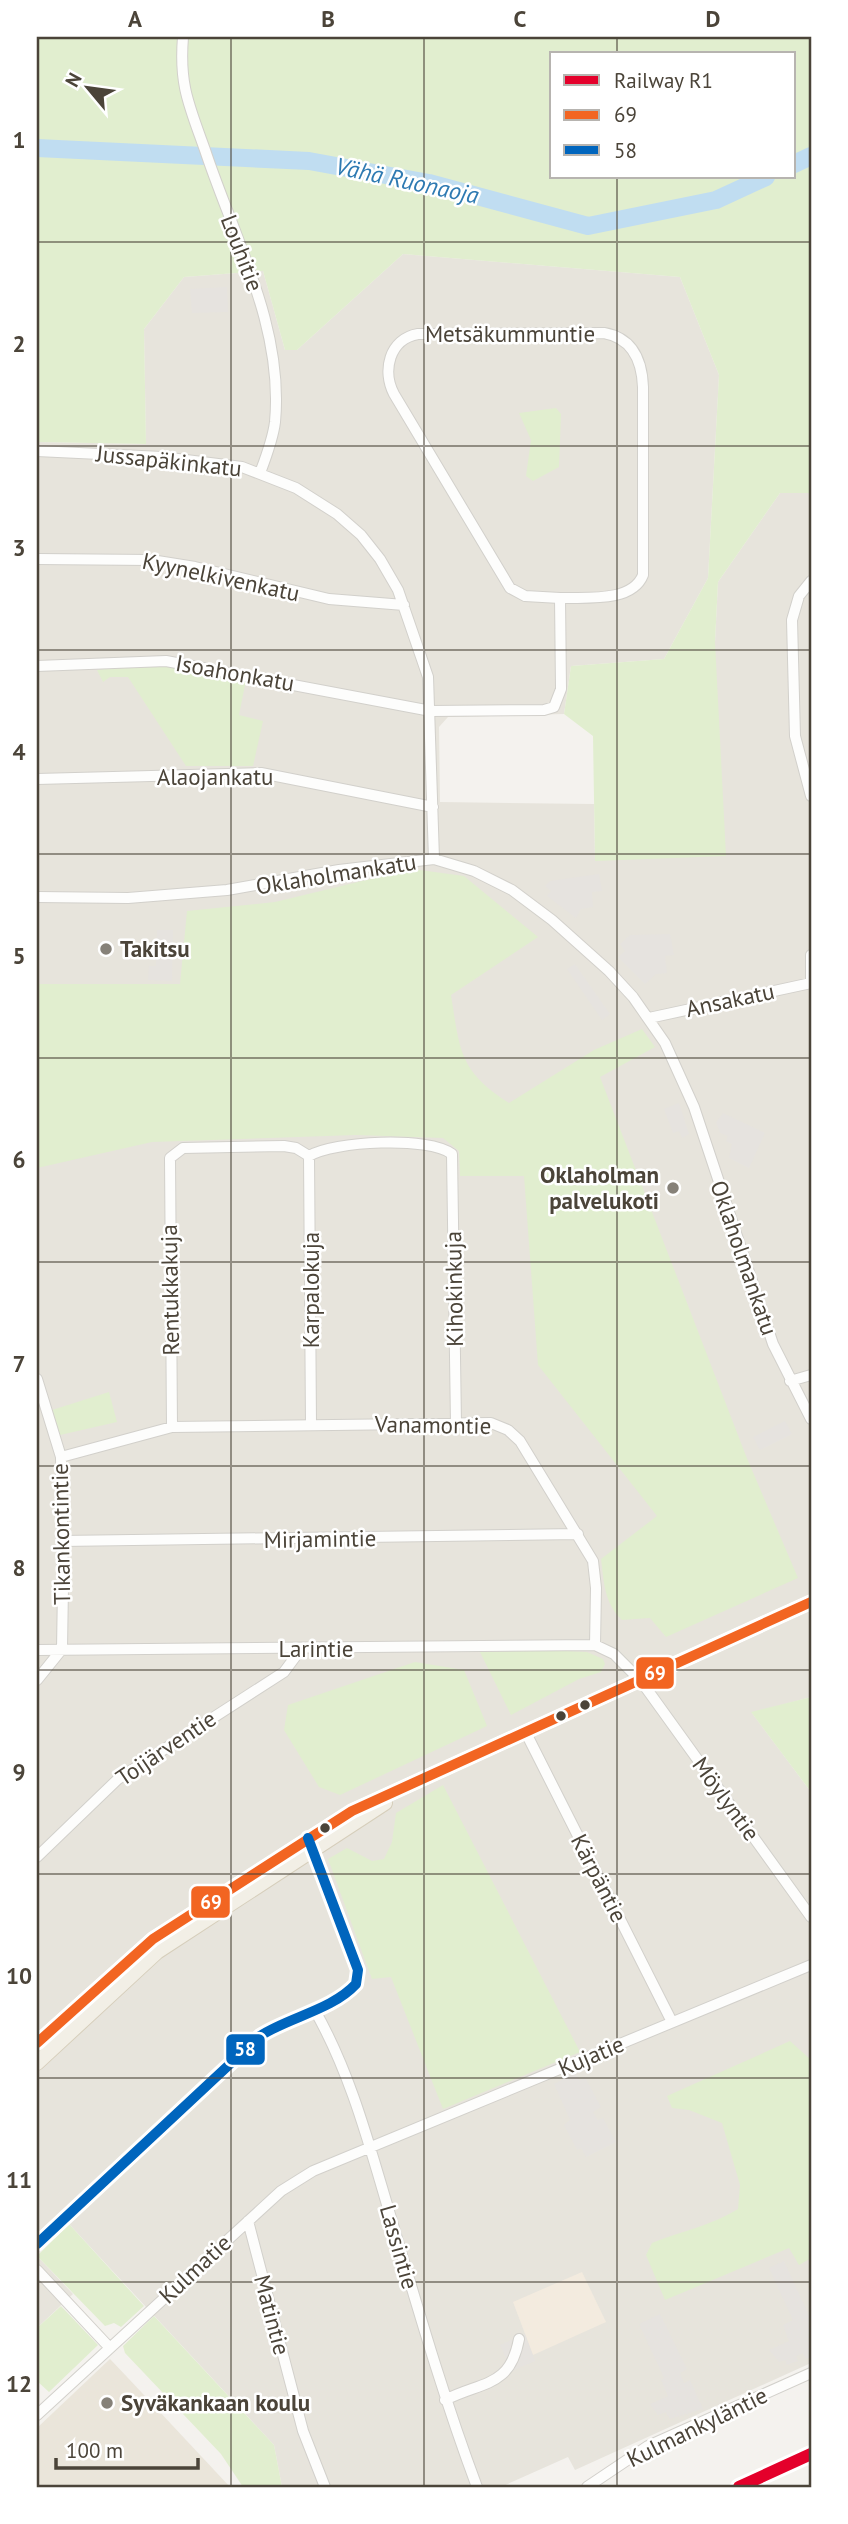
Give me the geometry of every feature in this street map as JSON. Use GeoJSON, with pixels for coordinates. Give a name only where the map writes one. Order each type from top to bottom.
{"type":"FeatureCollection","features":[{"type":"Feature","properties":{"kind":"main road"},"geometry":{"type":"LineString","coordinates":[[37,2043],[153,1939],[408,1786],[811,1602]]}},
{"type":"Feature","properties":{"kind":"main road"},"geometry":{"type":"LineString","coordinates":[[37,2063],[158,1952],[311,1845]]}},
{"type":"Feature","properties":{"kind":"street","name":"Louhitie"},"geometry":{"type":"LineString","coordinates":[[183,37],[183,85],[209,164],[253,280],[271,343],[275,424],[260,473]]}},
{"type":"Feature","properties":{"kind":"street","name":"Metsäkummuntie"},"geometry":{"type":"LineString","coordinates":[[604,333],[623,341],[636,354],[642,372],[643,387],[643,575],[635,587],[621,594],[560,598],[520,594],[510,588],[499,573],[388,382],[393,352],[405,338],[418,334],[604,333]]}},
{"type":"Feature","properties":{"kind":"street","name":"Jussapäkinkatu"},"geometry":{"type":"LineString","coordinates":[[37,451],[162,457],[230,465],[260,473],[296,488],[337,514],[361,534],[390,574],[404,605],[428,677],[434,859]]}},
{"type":"Feature","properties":{"kind":"street","name":"Kyynelkivenkatu"},"geometry":{"type":"LineString","coordinates":[[37,559],[151,560],[195,567],[329,599],[404,605]]}},
{"type":"Feature","properties":{"kind":"street"},"geometry":{"type":"LineString","coordinates":[[811,581],[799,596],[792,620],[795,736],[811,796]]}},
{"type":"Feature","properties":{"kind":"street"},"geometry":{"type":"LineString","coordinates":[[431,712],[554,707],[561,689],[560,598]]}},
{"type":"Feature","properties":{"kind":"street","name":"Isoahonkatu"},"geometry":{"type":"LineString","coordinates":[[37,666],[166,661],[431,712]]}},
{"type":"Feature","properties":{"kind":"street","name":"Alaojankatu"},"geometry":{"type":"LineString","coordinates":[[37,779],[261,774],[433,807]]}},
{"type":"Feature","properties":{"kind":"street","name":"Oklaholmankatu"},"geometry":{"type":"LineString","coordinates":[[37,897],[128,898],[227,890],[339,870],[434,859],[474,871],[520,896],[603,966],[649,1018],[676,1064],[694,1107],[744,1265],[773,1344],[811,1419]]}},
{"type":"Feature","properties":{"kind":"street"},"geometry":{"type":"LineString","coordinates":[[811,955],[811,983]]}},
{"type":"Feature","properties":{"kind":"street","name":"Ansakatu"},"geometry":{"type":"LineString","coordinates":[[649,1018],[811,983]]}},
{"type":"Feature","properties":{"kind":"street","name":"Kihokinkuja"},"geometry":{"type":"LineString","coordinates":[[309,1156],[324,1149],[358,1143],[435,1147],[452,1154],[456,1424]]}},
{"type":"Feature","properties":{"kind":"street","name":"Rentukkakuja"},"geometry":{"type":"LineString","coordinates":[[172,1427],[169,1164],[172,1155],[183,1148],[284,1146],[299,1149],[309,1156]]}},
{"type":"Feature","properties":{"kind":"street","name":"Karpalokuja"},"geometry":{"type":"LineString","coordinates":[[309,1156],[311,1424]]}},
{"type":"Feature","properties":{"kind":"street"},"geometry":{"type":"LineString","coordinates":[[790,1381],[811,1375]]}},
{"type":"Feature","properties":{"kind":"street","name":"Tikankontintie"},"geometry":{"type":"LineString","coordinates":[[37,1380],[61,1458],[62,1649]]}},
{"type":"Feature","properties":{"kind":"street","name":"Vanamontie"},"geometry":{"type":"LineString","coordinates":[[61,1458],[172,1427],[491,1423],[512,1433],[593,1561],[596,1577],[595,1645]]}},
{"type":"Feature","properties":{"kind":"street","name":"Mirjamintie"},"geometry":{"type":"LineString","coordinates":[[62,1541],[578,1534]]}},
{"type":"Feature","properties":{"kind":"street"},"geometry":{"type":"LineString","coordinates":[[595,1645],[614,1654],[640,1681]]}},
{"type":"Feature","properties":{"kind":"street","name":"Larintie"},"geometry":{"type":"LineString","coordinates":[[37,1650],[595,1645]]}},
{"type":"Feature","properties":{"kind":"street"},"geometry":{"type":"LineString","coordinates":[[37,1680],[62,1649]]}},
{"type":"Feature","properties":{"kind":"street","name":"Toijärventie"},"geometry":{"type":"LineString","coordinates":[[37,1857],[113,1783],[284,1672],[301,1649]]}},
{"type":"Feature","properties":{"kind":"street","name":"Möylyntie"},"geometry":{"type":"LineString","coordinates":[[640,1681],[811,1917]]}},
{"type":"Feature","properties":{"kind":"street","name":"Kärpäntie"},"geometry":{"type":"LineString","coordinates":[[526,1733],[672,2022]]}},
{"type":"Feature","properties":{"kind":"street"},"geometry":{"type":"LineString","coordinates":[[37,2244],[260,2036],[279,2023],[314,2009],[356,1984],[358,1970],[311,1845]]}},
{"type":"Feature","properties":{"kind":"street","name":"Kujatie"},"geometry":{"type":"LineString","coordinates":[[371,2149],[811,1965]]}},
{"type":"Feature","properties":{"kind":"street","name":"Lassintie"},"geometry":{"type":"LineString","coordinates":[[314,2009],[337,2058],[371,2149],[446,2400],[477,2487]]}},
{"type":"Feature","properties":{"kind":"street","name":"Kulmatie"},"geometry":{"type":"LineString","coordinates":[[37,2416],[281,2191],[313,2171],[371,2149]]}},
{"type":"Feature","properties":{"kind":"street","name":"Matintie"},"geometry":{"type":"LineString","coordinates":[[248,2221],[303,2431],[325,2487]]}},
{"type":"Feature","properties":{"kind":"street"},"geometry":{"type":"LineString","coordinates":[[37,2270],[110,2348]]}},
{"type":"Feature","properties":{"kind":"street"},"geometry":{"type":"LineString","coordinates":[[446,2400],[499,2378],[513,2363],[519,2339]]}},
{"type":"Feature","properties":{"kind":"street","name":"Kulmankyläntie"},"geometry":{"type":"LineString","coordinates":[[587,2487],[648,2446],[811,2373]]}},
{"type":"Feature","properties":{"kind":"shaded area"},"geometry":{"type":"Polygon","coordinates":[[[403,254],[680,277],[719,375],[708,578],[664,659],[571,666],[564,714],[448,717],[439,727],[440,802],[594,804],[595,860],[715,642],[718,582],[780,493],[811,493],[811,1697],[752,1713],[811,1792],[811,2363],[575,2470],[568,2457],[501,2487],[282,2487],[274,2445],[69,2224],[37,2254],[37,442],[146,444],[144,329],[184,277],[263,271],[285,350],[297,350],[403,254]]]}},
{"type":"Feature","properties":{"kind":"shaded area"},"geometry":{"type":"Polygon","coordinates":[[[227,287],[228,312],[192,313],[190,289],[227,287]]]}},
{"type":"Feature","properties":{"kind":"shaded area"},"geometry":{"type":"Polygon","coordinates":[[[599,874],[602,891],[592,892],[593,907],[581,909],[576,918],[547,896],[551,891],[545,886],[550,881],[599,874]]]}},
{"type":"Feature","properties":{"kind":"shaded area"},"geometry":{"type":"Polygon","coordinates":[[[157,930],[173,930],[172,981],[148,980],[149,966],[156,966],[157,930]]]}},
{"type":"Feature","properties":{"kind":"shaded area"},"geometry":{"type":"Polygon","coordinates":[[[670,934],[674,955],[665,956],[667,973],[656,974],[645,984],[618,957],[625,951],[620,944],[630,935],[670,934]]]}},
{"type":"Feature","properties":{"kind":"shaded area"},"geometry":{"type":"Polygon","coordinates":[[[575,964],[610,1014],[602,1020],[567,969],[575,964]]]}},
{"type":"Feature","properties":{"kind":"shaded area"},"geometry":{"type":"Polygon","coordinates":[[[679,1103],[689,1134],[682,1138],[679,1131],[673,1133],[664,1109],[679,1103]]]}},
{"type":"Feature","properties":{"kind":"shaded area"},"geometry":{"type":"Polygon","coordinates":[[[723,1113],[765,1133],[749,1168],[729,1158],[732,1144],[726,1141],[728,1136],[720,1133],[716,1122],[723,1113]]]}},
{"type":"Feature","properties":{"kind":"shaded area"},"geometry":{"type":"Polygon","coordinates":[[[785,1421],[792,1434],[760,1450],[753,1437],[785,1421]]]}},
{"type":"Feature","properties":{"kind":"shaded area"},"geometry":{"type":"Polygon","coordinates":[[[575,2073],[579,2080],[585,2077],[601,2107],[593,2112],[598,2120],[603,2118],[616,2142],[586,2157],[581,2148],[577,2150],[564,2125],[570,2120],[554,2084],[575,2073]]]}},
{"type":"Feature","properties":{"kind":"shaded area"},"geometry":{"type":"Polygon","coordinates":[[[37,2256],[73,2294],[37,2328],[37,2256]]]}},
{"type":"Feature","properties":{"kind":"shaded area"},"geometry":{"type":"Polygon","coordinates":[[[784,2261],[811,2320],[811,2357],[806,2359],[803,2353],[796,2356],[798,2361],[787,2365],[785,2360],[779,2362],[769,2350],[789,2341],[783,2325],[793,2320],[769,2268],[784,2261]]]}},
{"type":"Feature","properties":{"kind":"shaded area"},"geometry":{"type":"Polygon","coordinates":[[[582,2272],[606,2322],[533,2355],[513,2302],[582,2272]]]}},
{"type":"Feature","properties":{"kind":"shaded area"},"geometry":{"type":"Polygon","coordinates":[[[660,2314],[687,2369],[680,2373],[684,2383],[690,2380],[703,2409],[670,2419],[666,2412],[658,2415],[650,2404],[668,2396],[661,2380],[664,2378],[639,2324],[660,2314]]]}},
{"type":"Feature","properties":{"kind":"shaded area"},"geometry":{"type":"Polygon","coordinates":[[[525,2334],[535,2361],[512,2371],[500,2345],[525,2334]]]}},
{"type":"Feature","properties":{"kind":"shaded area","name":"Syväkankaan koulu"},"geometry":{"type":"Polygon","coordinates":[[[110,2359],[230,2487],[37,2487],[37,2428],[110,2359]]]}},
{"type":"Feature","properties":{"kind":"green space"},"geometry":{"type":"Polygon","coordinates":[[[37,37],[811,37],[811,493],[780,493],[718,582],[715,642],[726,856],[595,861],[593,736],[564,714],[571,666],[664,659],[708,578],[719,375],[680,277],[403,254],[297,350],[285,350],[263,271],[184,277],[144,329],[146,444],[37,442],[37,37]]]}},
{"type":"Feature","properties":{"kind":"green space"},"geometry":{"type":"Polygon","coordinates":[[[556,408],[561,414],[559,467],[533,481],[526,476],[531,440],[519,413],[556,408]]]}},
{"type":"Feature","properties":{"kind":"green space"},"geometry":{"type":"Polygon","coordinates":[[[137,665],[174,665],[246,680],[239,715],[263,721],[253,766],[186,766],[128,677],[110,677],[103,682],[97,670],[137,665]]]}},
{"type":"Feature","properties":{"kind":"green space"},"geometry":{"type":"Polygon","coordinates":[[[412,869],[464,876],[538,937],[451,995],[460,1045],[471,1070],[509,1103],[594,1050],[642,1029],[655,1047],[600,1077],[746,1456],[798,1578],[666,1637],[650,1618],[622,1620],[612,1607],[606,1592],[601,1559],[657,1516],[538,1365],[524,1176],[460,1176],[459,1151],[443,1138],[356,1135],[152,1142],[37,1168],[37,984],[180,984],[187,911],[275,902],[412,869]]]}},
{"type":"Feature","properties":{"kind":"green space"},"geometry":{"type":"Polygon","coordinates":[[[109,1392],[117,1422],[60,1435],[52,1410],[109,1392]]]}},
{"type":"Feature","properties":{"kind":"green space"},"geometry":{"type":"Polygon","coordinates":[[[480,1652],[587,1652],[603,1659],[605,1664],[601,1672],[579,1679],[511,1715],[480,1652]]]}},
{"type":"Feature","properties":{"kind":"green space"},"geometry":{"type":"Polygon","coordinates":[[[415,1662],[464,1670],[487,1726],[340,1795],[319,1787],[284,1730],[288,1705],[415,1662]]]}},
{"type":"Feature","properties":{"kind":"green space"},"geometry":{"type":"Polygon","coordinates":[[[811,1697],[811,1792],[751,1712],[811,1697]]]}},
{"type":"Feature","properties":{"kind":"green space"},"geometry":{"type":"Polygon","coordinates":[[[443,1785],[580,2052],[443,2109],[391,1977],[372,1979],[328,1859],[347,1848],[372,1861],[384,1859],[392,1842],[396,1813],[443,1785]]]}},
{"type":"Feature","properties":{"kind":"green space"},"geometry":{"type":"Polygon","coordinates":[[[790,2041],[811,2060],[811,2258],[799,2265],[789,2248],[665,2300],[646,2255],[652,2243],[707,2224],[738,2209],[740,2185],[722,2123],[689,2110],[672,2108],[667,2096],[790,2041]]]}},
{"type":"Feature","properties":{"kind":"green space"},"geometry":{"type":"Polygon","coordinates":[[[69,2224],[144,2306],[121,2327],[114,2323],[105,2326],[37,2256],[69,2224]]]}},
{"type":"Feature","properties":{"kind":"green space"},"geometry":{"type":"Polygon","coordinates":[[[61,2306],[98,2345],[49,2392],[37,2381],[37,2328],[61,2306]]]}},
{"type":"Feature","properties":{"kind":"green space"},"geometry":{"type":"Polygon","coordinates":[[[154,2316],[274,2445],[282,2487],[243,2487],[221,2454],[125,2353],[123,2346],[154,2316]]]}},
{"type":"Feature","properties":{"kind":"waterway","name":"Vähä Ruonaoja"},"geometry":{"type":"LineString","coordinates":[[37,148],[309,161],[429,183],[588,226],[716,200],[764,178]]}},
{"type":"Feature","properties":{"kind":"waterway","name":"Vähä Ruonaoja"},"geometry":{"type":"LineString","coordinates":[[796,163],[811,156]]}},
{"type":"Feature","properties":{"kind":"rail line","name":"R1"},"geometry":{"type":"LineString","coordinates":[[739,2487],[811,2454]]}},
{"type":"Feature","properties":{"kind":"transit line","name":"69"},"geometry":{"type":"LineString","coordinates":[[37,2043],[153,1939],[352,1811],[811,1602]]}},
{"type":"Feature","properties":{"kind":"transit line","name":"58"},"geometry":{"type":"LineString","coordinates":[[37,2244],[260,2036],[323,2007],[356,1984],[358,1970],[308,1838]]}},
{"type":"Feature","properties":{"kind":"place","name":"Takitsu"},"geometry":{"type":"Point","coordinates":[106,949]}},
{"type":"Feature","properties":{"kind":"place","name":"Oklaholman palvelukoti"},"geometry":{"type":"Point","coordinates":[673,1188]}},
{"type":"Feature","properties":{"kind":"place","name":"Syväkankaan koulu"},"geometry":{"type":"Point","coordinates":[107,2403]}}]}
